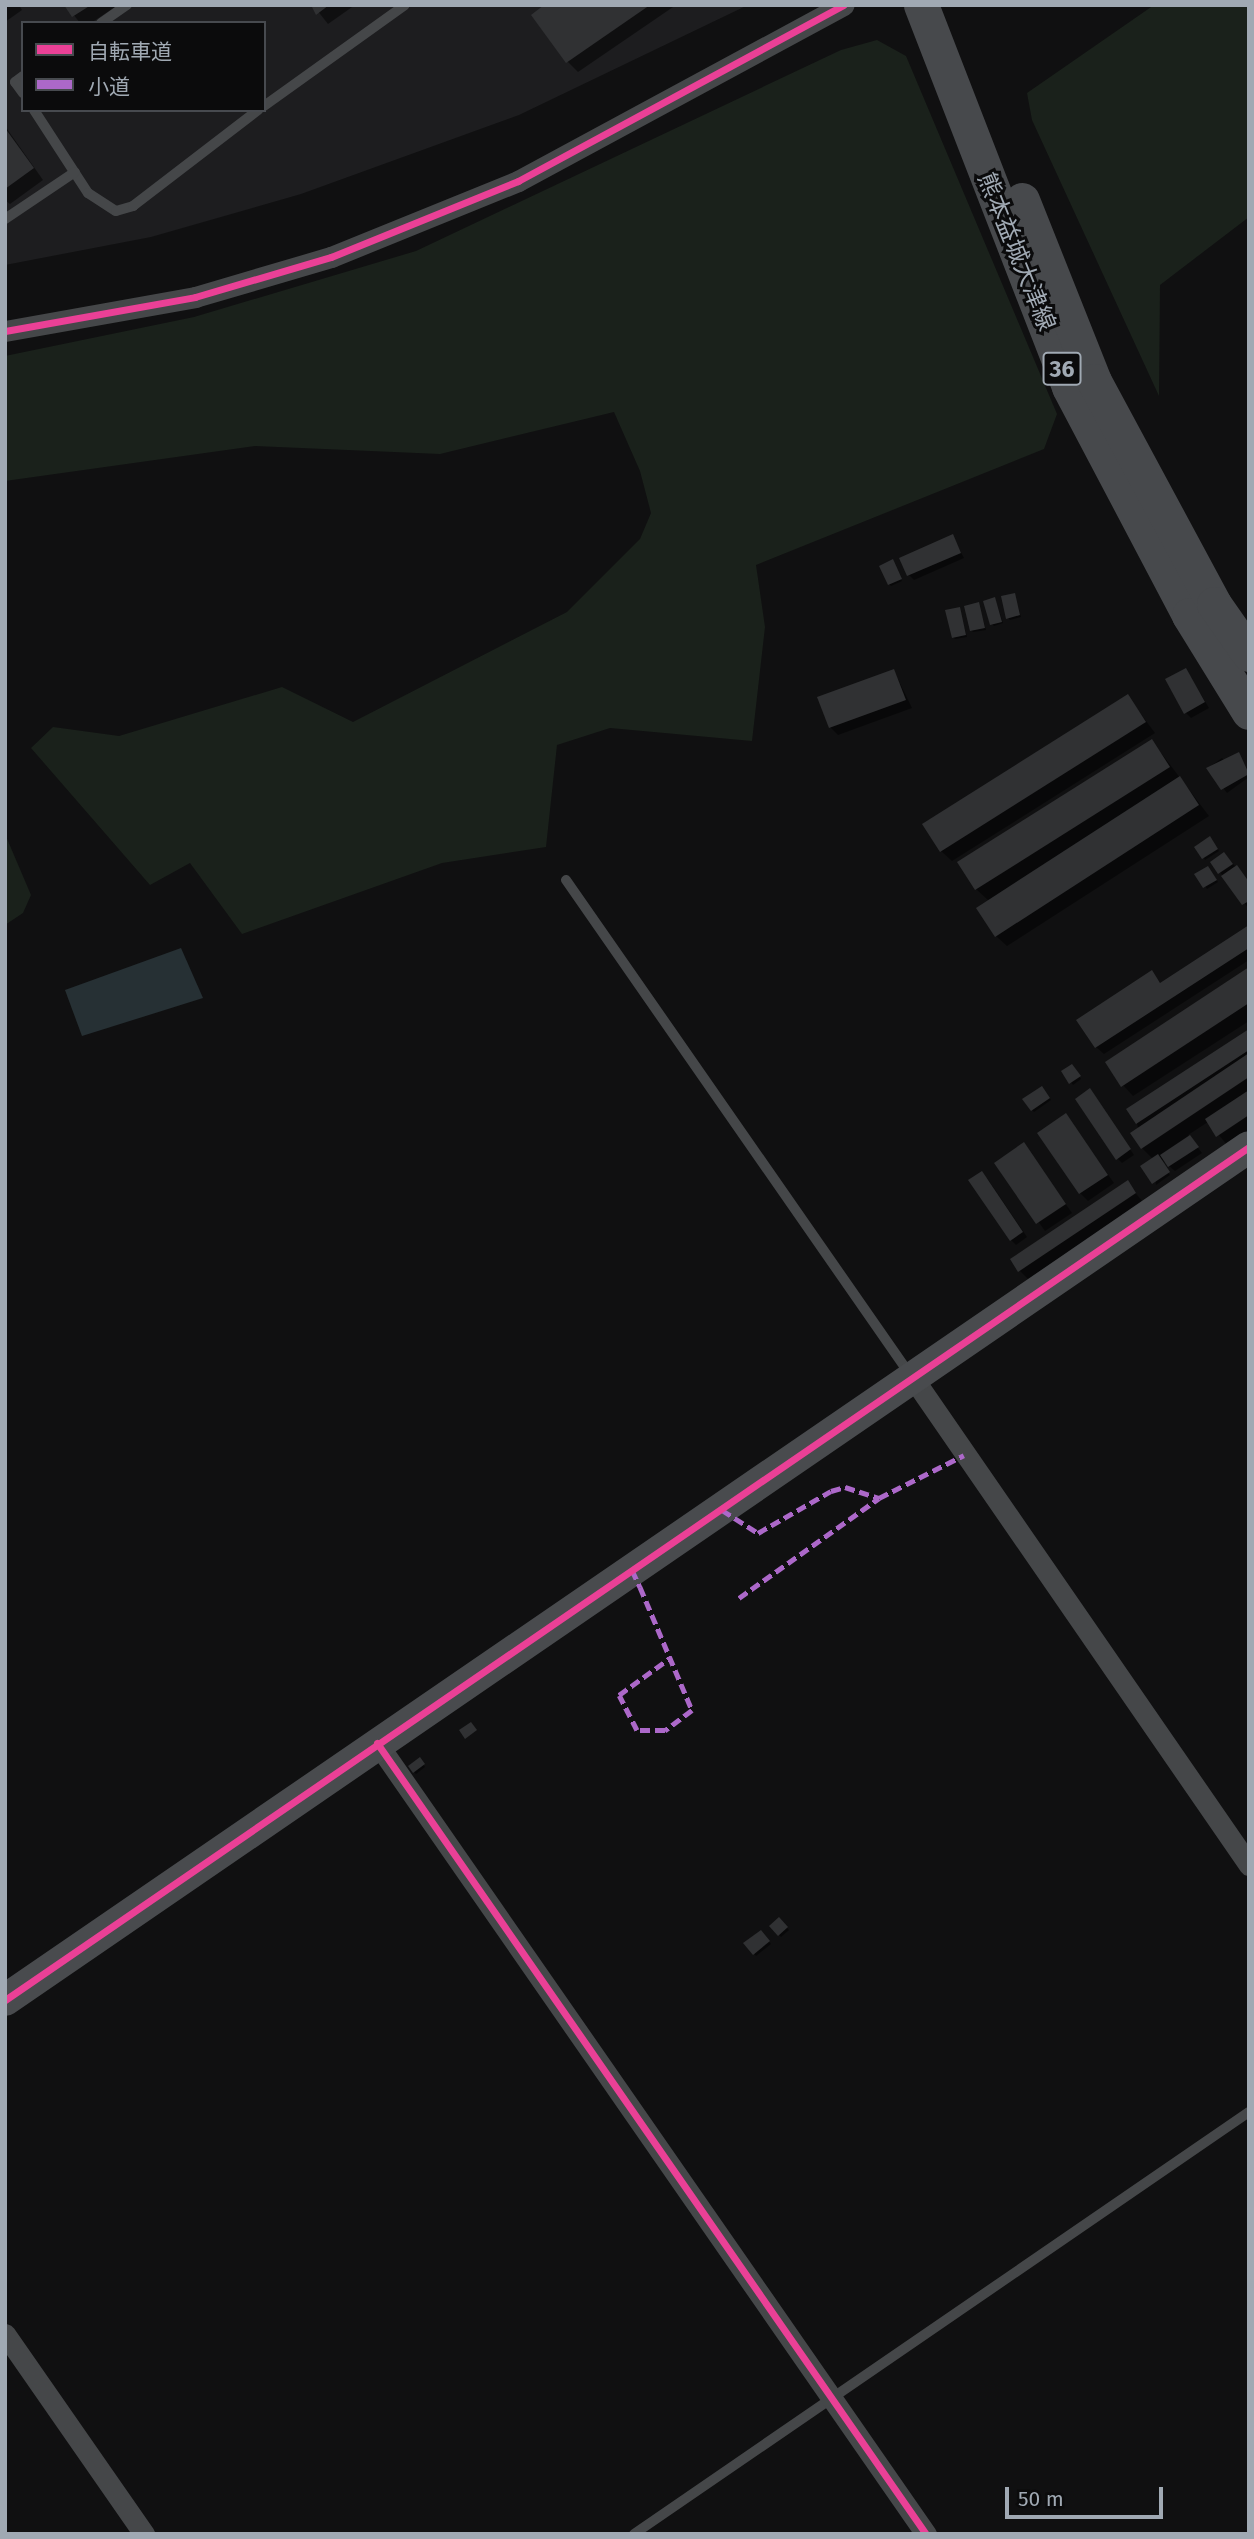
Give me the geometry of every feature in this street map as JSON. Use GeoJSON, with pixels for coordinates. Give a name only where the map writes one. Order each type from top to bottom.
{"type":"FeatureCollection","features":[{"type":"Feature","properties":{"kind":"main road","name":"熊本益城大津線"},"geometry":{"type":"LineString","coordinates":[[921,5],[1069,387],[1189,615],[1249,712]]}},
{"type":"Feature","properties":{"kind":"main road","name":"熊本益城大津線"},"geometry":{"type":"LineString","coordinates":[[944,5],[1094,381],[1214,604],[1249,654]]}},
{"type":"Feature","properties":{"kind":"street"},"geometry":{"type":"LineString","coordinates":[[5,331],[195,298],[331,257],[518,181],[842,5]]}},
{"type":"Feature","properties":{"kind":"street"},"geometry":{"type":"LineString","coordinates":[[5,2000],[1249,1147]]}},
{"type":"Feature","properties":{"kind":"street"},"geometry":{"type":"LineString","coordinates":[[913,1378],[1249,1865]]}},
{"type":"Feature","properties":{"kind":"street"},"geometry":{"type":"LineString","coordinates":[[377,1743],[926,2534]]}},
{"type":"Feature","properties":{"kind":"street"},"geometry":{"type":"LineString","coordinates":[[5,2334],[144,2534]]}},
{"type":"Feature","properties":{"kind":"lane"},"geometry":{"type":"LineString","coordinates":[[104,21],[127,5]]}},
{"type":"Feature","properties":{"kind":"lane"},"geometry":{"type":"LineString","coordinates":[[266,105],[405,5]]}},
{"type":"Feature","properties":{"kind":"lane"},"geometry":{"type":"LineString","coordinates":[[21,78],[15,82],[21,90]]}},
{"type":"Feature","properties":{"kind":"lane"},"geometry":{"type":"LineString","coordinates":[[35,112],[75,172],[96,198],[116,211],[124,208],[255,112]]}},
{"type":"Feature","properties":{"kind":"lane"},"geometry":{"type":"LineString","coordinates":[[5,219],[75,172]]}},
{"type":"Feature","properties":{"kind":"lane"},"geometry":{"type":"LineString","coordinates":[[566,880],[913,1378]]}},
{"type":"Feature","properties":{"kind":"lane"},"geometry":{"type":"LineString","coordinates":[[634,2534],[1249,2112]]}},
{"type":"Feature","properties":{"kind":"shaded area"},"geometry":{"type":"Polygon","coordinates":[[[5,5],[748,5],[519,115],[301,194],[151,237],[5,265],[5,5]]]}},
{"type":"Feature","properties":{"kind":"shaded area"},"geometry":{"type":"Polygon","coordinates":[[[1154,5],[1249,5],[1249,217],[1160,285],[1159,396],[1032,120],[1027,93],[1154,5]]]}},
{"type":"Feature","properties":{"kind":"shaded area"},"geometry":{"type":"Polygon","coordinates":[[[877,40],[906,56],[1057,414],[1044,449],[756,565],[765,627],[752,741],[610,728],[557,745],[546,847],[442,863],[242,934],[190,863],[150,885],[31,748],[53,727],[119,736],[282,687],[353,722],[567,612],[640,539],[651,513],[640,471],[614,412],[440,454],[255,446],[5,481],[5,356],[194,317],[416,251],[841,50],[877,40]]]}},
{"type":"Feature","properties":{"kind":"shaded area"},"geometry":{"type":"Polygon","coordinates":[[[5,834],[31,895],[23,913],[5,925],[5,834]]]}},
{"type":"Feature","properties":{"kind":"shaded area"},"geometry":{"type":"Polygon","coordinates":[[[181,948],[203,998],[82,1036],[65,990],[181,948]]]}},
{"type":"Feature","properties":{"kind":"building"},"geometry":{"type":"Polygon","coordinates":[[[64,5],[91,5],[72,17],[64,5]]]}},
{"type":"Feature","properties":{"kind":"building"},"geometry":{"type":"Polygon","coordinates":[[[311,5],[329,5],[316,15],[311,5]]]}},
{"type":"Feature","properties":{"kind":"building"},"geometry":{"type":"Polygon","coordinates":[[[544,5],[650,5],[566,63],[531,15],[544,5]]]}},
{"type":"Feature","properties":{"kind":"building"},"geometry":{"type":"Polygon","coordinates":[[[5,128],[34,168],[5,189],[5,128]]]}},
{"type":"Feature","properties":{"kind":"building"},"geometry":{"type":"Polygon","coordinates":[[[953,534],[961,553],[907,576],[899,558],[953,534]]]}},
{"type":"Feature","properties":{"kind":"building"},"geometry":{"type":"Polygon","coordinates":[[[893,559],[902,579],[888,585],[879,566],[893,559]]]}},
{"type":"Feature","properties":{"kind":"building"},"geometry":{"type":"Polygon","coordinates":[[[1015,593],[1020,615],[1006,619],[1001,596],[1015,593]]]}},
{"type":"Feature","properties":{"kind":"building"},"geometry":{"type":"Polygon","coordinates":[[[995,597],[1002,622],[990,625],[983,601],[995,597]]]}},
{"type":"Feature","properties":{"kind":"building"},"geometry":{"type":"Polygon","coordinates":[[[979,602],[985,628],[970,631],[964,606],[979,602]]]}},
{"type":"Feature","properties":{"kind":"building"},"geometry":{"type":"Polygon","coordinates":[[[960,607],[966,635],[952,638],[945,610],[960,607]]]}},
{"type":"Feature","properties":{"kind":"building"},"geometry":{"type":"Polygon","coordinates":[[[1186,668],[1205,702],[1184,714],[1165,679],[1186,668]]]}},
{"type":"Feature","properties":{"kind":"building"},"geometry":{"type":"Polygon","coordinates":[[[894,669],[906,700],[829,728],[817,697],[894,669]]]}},
{"type":"Feature","properties":{"kind":"building"},"geometry":{"type":"Polygon","coordinates":[[[1128,694],[1146,722],[940,852],[922,824],[1128,694]]]}},
{"type":"Feature","properties":{"kind":"building"},"geometry":{"type":"Polygon","coordinates":[[[1152,739],[1170,767],[975,890],[957,862],[1152,739]]]}},
{"type":"Feature","properties":{"kind":"building"},"geometry":{"type":"Polygon","coordinates":[[[1239,752],[1249,774],[1221,790],[1206,768],[1239,752]]]}},
{"type":"Feature","properties":{"kind":"building"},"geometry":{"type":"Polygon","coordinates":[[[1180,776],[1199,805],[995,937],[976,908],[1180,776]]]}},
{"type":"Feature","properties":{"kind":"building"},"geometry":{"type":"Polygon","coordinates":[[[1210,836],[1218,849],[1202,859],[1194,847],[1210,836]]]}},
{"type":"Feature","properties":{"kind":"building"},"geometry":{"type":"Polygon","coordinates":[[[1224,852],[1233,864],[1218,874],[1210,862],[1224,852]]]}},
{"type":"Feature","properties":{"kind":"building"},"geometry":{"type":"Polygon","coordinates":[[[1237,865],[1249,882],[1249,901],[1242,905],[1221,876],[1237,865]]]}},
{"type":"Feature","properties":{"kind":"building"},"geometry":{"type":"Polygon","coordinates":[[[1208,866],[1217,880],[1203,888],[1194,874],[1208,866]]]}},
{"type":"Feature","properties":{"kind":"building"},"geometry":{"type":"Polygon","coordinates":[[[1249,925],[1249,948],[1095,1048],[1076,1020],[1152,970],[1160,983],[1249,925]]]}},
{"type":"Feature","properties":{"kind":"building"},"geometry":{"type":"Polygon","coordinates":[[[1249,967],[1249,1003],[1121,1087],[1105,1062],[1249,967]]]}},
{"type":"Feature","properties":{"kind":"building"},"geometry":{"type":"Polygon","coordinates":[[[1249,1029],[1249,1050],[1136,1124],[1126,1109],[1249,1029]]]}},
{"type":"Feature","properties":{"kind":"building"},"geometry":{"type":"Polygon","coordinates":[[[1249,1053],[1249,1077],[1141,1149],[1130,1133],[1249,1053]]]}},
{"type":"Feature","properties":{"kind":"building"},"geometry":{"type":"Polygon","coordinates":[[[1072,1064],[1081,1076],[1069,1084],[1061,1071],[1072,1064]]]}},
{"type":"Feature","properties":{"kind":"building"},"geometry":{"type":"Polygon","coordinates":[[[1042,1086],[1050,1098],[1031,1111],[1022,1099],[1042,1086]]]}},
{"type":"Feature","properties":{"kind":"building"},"geometry":{"type":"Polygon","coordinates":[[[1090,1088],[1131,1149],[1116,1160],[1075,1099],[1090,1088]]]}},
{"type":"Feature","properties":{"kind":"building"},"geometry":{"type":"Polygon","coordinates":[[[1249,1090],[1249,1115],[1216,1137],[1205,1119],[1249,1090]]]}},
{"type":"Feature","properties":{"kind":"building"},"geometry":{"type":"Polygon","coordinates":[[[1066,1113],[1108,1175],[1079,1194],[1037,1133],[1066,1113]]]}},
{"type":"Feature","properties":{"kind":"building"},"geometry":{"type":"Polygon","coordinates":[[[1190,1135],[1199,1147],[1168,1167],[1160,1155],[1190,1135]]]}},
{"type":"Feature","properties":{"kind":"building"},"geometry":{"type":"Polygon","coordinates":[[[1024,1142],[1066,1204],[1036,1224],[994,1163],[1024,1142]]]}},
{"type":"Feature","properties":{"kind":"building"},"geometry":{"type":"Polygon","coordinates":[[[1158,1154],[1170,1172],[1152,1184],[1140,1166],[1158,1154]]]}},
{"type":"Feature","properties":{"kind":"building"},"geometry":{"type":"Polygon","coordinates":[[[982,1171],[1023,1232],[1010,1241],[968,1180],[982,1171]]]}},
{"type":"Feature","properties":{"kind":"building"},"geometry":{"type":"Polygon","coordinates":[[[1128,1180],[1136,1193],[1018,1272],[1010,1259],[1128,1180]]]}},
{"type":"Feature","properties":{"kind":"building"},"geometry":{"type":"Polygon","coordinates":[[[471,1722],[477,1730],[465,1739],[459,1730],[471,1722]]]}},
{"type":"Feature","properties":{"kind":"building"},"geometry":{"type":"Polygon","coordinates":[[[420,1757],[425,1764],[413,1773],[408,1766],[420,1757]]]}},
{"type":"Feature","properties":{"kind":"building"},"geometry":{"type":"Polygon","coordinates":[[[779,1917],[788,1927],[778,1936],[769,1926],[779,1917]]]}},
{"type":"Feature","properties":{"kind":"building"},"geometry":{"type":"Polygon","coordinates":[[[761,1930],[770,1941],[753,1955],[743,1943],[761,1930]]]}},
{"type":"Feature","properties":{"kind":"marked path"},"geometry":{"type":"LineString","coordinates":[[722,1510],[758,1533],[831,1491],[845,1487],[879,1498],[964,1455]]}},
{"type":"Feature","properties":{"kind":"marked path"},"geometry":{"type":"LineString","coordinates":[[739,1598],[879,1498]]}},
{"type":"Feature","properties":{"kind":"marked path"},"geometry":{"type":"LineString","coordinates":[[632,1570],[640,1587],[692,1710],[665,1730],[637,1730],[619,1695],[670,1658]]}},
{"type":"Feature","properties":{"kind":"cycle path"},"geometry":{"type":"LineString","coordinates":[[5,331],[195,297],[331,257],[518,181],[843,5]]}},
{"type":"Feature","properties":{"kind":"cycle path"},"geometry":{"type":"LineString","coordinates":[[5,2000],[1249,1147]]}},
{"type":"Feature","properties":{"kind":"cycle path"},"geometry":{"type":"LineString","coordinates":[[377,1743],[926,2534]]}}]}
